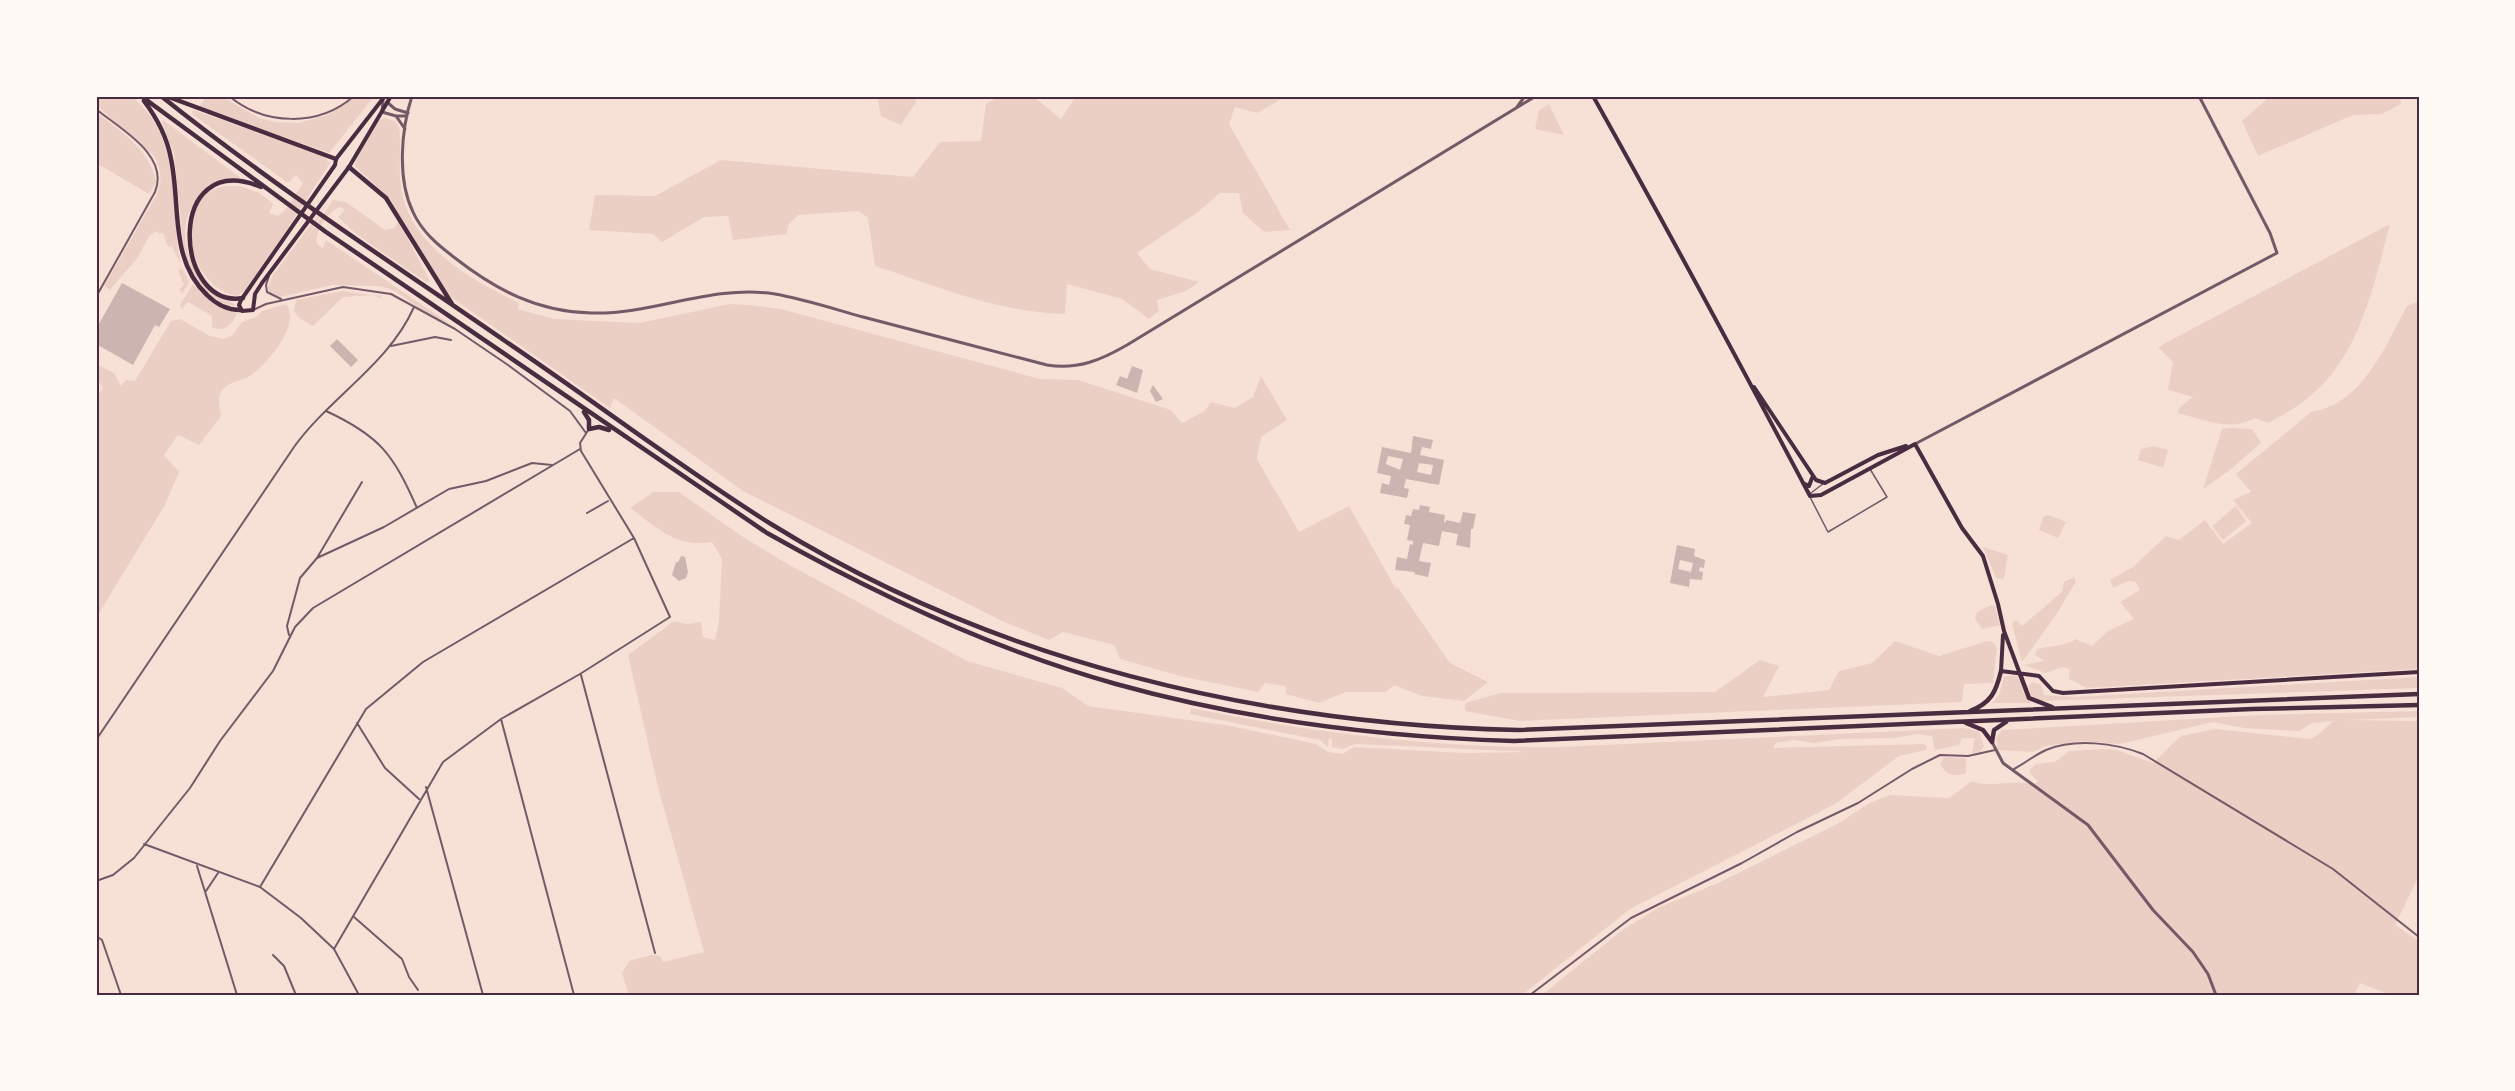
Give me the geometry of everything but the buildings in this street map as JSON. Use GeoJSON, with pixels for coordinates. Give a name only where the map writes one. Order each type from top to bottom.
{"type":"FeatureCollection","features":[{"type":"Feature","properties":{"kind":"highway"},"geometry":{"type":"LineString","coordinates":[[141,96],[326,232],[767,533],[828,568],[907,606],[994,642],[1114,683],[1267,717],[1389,733],[1481,740],[1574,740],[2262,709],[2419,705]]}},
{"type":"Feature","properties":{"kind":"highway"},"geometry":{"type":"LineString","coordinates":[[141,96],[156,117],[168,144],[180,240],[187,268],[213,301],[228,308],[240,309]]}},
{"type":"Feature","properties":{"kind":"highway"},"geometry":{"type":"LineString","coordinates":[[160,96],[332,224],[771,524],[909,596],[996,633],[1117,674],[1283,709],[1371,721],[1473,729],[1610,727],[2419,694]]}},
{"type":"Feature","properties":{"kind":"highway"},"geometry":{"type":"LineString","coordinates":[[166,96],[338,160]]}},
{"type":"Feature","properties":{"kind":"highway"},"geometry":{"type":"LineString","coordinates":[[348,167],[386,198],[438,284],[456,308]]}},
{"type":"Feature","properties":{"kind":"highway"},"geometry":{"type":"LineString","coordinates":[[243,298],[231,299],[219,294],[203,277],[190,245],[190,216],[200,198],[220,184],[241,181],[269,190]]}},
{"type":"Feature","properties":{"kind":"highway"},"geometry":{"type":"LineString","coordinates":[[580,407],[588,417],[588,431],[603,427],[627,439]]}},
{"type":"Feature","properties":{"kind":"highway"},"geometry":{"type":"LineString","coordinates":[[1964,712],[1982,706],[1993,697],[2001,671]]}},
{"type":"Feature","properties":{"kind":"highway"},"geometry":{"type":"LineString","coordinates":[[2020,674],[2029,698],[2036,703],[2061,708]]}},
{"type":"Feature","properties":{"kind":"highway"},"geometry":{"type":"LineString","coordinates":[[1992,742],[1997,726],[2012,720]]}},
{"type":"Feature","properties":{"kind":"highway"},"geometry":{"type":"LineString","coordinates":[[1961,722],[1983,730],[1992,742]]}},
{"type":"Feature","properties":{"kind":"main road"},"geometry":{"type":"LineString","coordinates":[[384,97],[240,302],[240,309],[245,313],[253,310],[254,301],[271,272],[348,167],[392,96]]}},
{"type":"Feature","properties":{"kind":"main road"},"geometry":{"type":"LineString","coordinates":[[1593,96],[1810,496],[1821,495],[1909,446]]}},
{"type":"Feature","properties":{"kind":"main road"},"geometry":{"type":"LineString","coordinates":[[338,160],[348,158],[348,167]]}},
{"type":"Feature","properties":{"kind":"main road"},"geometry":{"type":"LineString","coordinates":[[338,160],[340,170],[348,167]]}},
{"type":"Feature","properties":{"kind":"main road"},"geometry":{"type":"LineString","coordinates":[[243,298],[254,301]]}},
{"type":"Feature","properties":{"kind":"main road"},"geometry":{"type":"LineString","coordinates":[[1750,382],[1786,433],[1812,478],[1825,483],[1894,448],[1915,444],[1962,528],[1983,556],[2004,631],[2020,674]]}},
{"type":"Feature","properties":{"kind":"main road"},"geometry":{"type":"LineString","coordinates":[[1776,437],[1780,431],[1786,433]]}},
{"type":"Feature","properties":{"kind":"main road"},"geometry":{"type":"LineString","coordinates":[[1866,461],[1870,469]]}},
{"type":"Feature","properties":{"kind":"main road"},"geometry":{"type":"LineString","coordinates":[[1802,483],[1809,486],[1812,478]]}},
{"type":"Feature","properties":{"kind":"main road"},"geometry":{"type":"LineString","coordinates":[[2004,631],[2001,671],[2039,676],[2056,692],[2075,693],[2419,672]]}},
{"type":"Feature","properties":{"kind":"street"},"geometry":{"type":"LineString","coordinates":[[230,96],[257,112],[297,119],[322,116],[354,96]]}},
{"type":"Feature","properties":{"kind":"street"},"geometry":{"type":"LineString","coordinates":[[412,96],[405,130],[406,191],[413,212],[425,232],[452,256],[501,290],[529,303],[560,311],[611,313],[721,292],[766,293],[1047,365],[1075,367],[1105,358],[1146,334],[1536,96]]}},
{"type":"Feature","properties":{"kind":"street"},"geometry":{"type":"LineString","coordinates":[[1514,110],[1525,96]]}},
{"type":"Feature","properties":{"kind":"street"},"geometry":{"type":"LineString","coordinates":[[1915,444],[2277,253],[2270,233],[2199,96]]}},
{"type":"Feature","properties":{"kind":"street"},"geometry":{"type":"LineString","coordinates":[[384,97],[382,112],[396,116],[408,114]]}},
{"type":"Feature","properties":{"kind":"street"},"geometry":{"type":"LineString","coordinates":[[387,102],[395,109],[408,114]]}},
{"type":"Feature","properties":{"kind":"street"},"geometry":{"type":"LineString","coordinates":[[96,109],[144,148],[156,165],[158,176],[155,192],[96,297]]}},
{"type":"Feature","properties":{"kind":"street"},"geometry":{"type":"LineString","coordinates":[[396,116],[405,130]]}},
{"type":"Feature","properties":{"kind":"street"},"geometry":{"type":"LineString","coordinates":[[271,272],[266,285],[267,292],[275,298],[284,300]]}},
{"type":"Feature","properties":{"kind":"street"},"geometry":{"type":"LineString","coordinates":[[253,310],[284,300],[349,286],[380,291],[455,329],[538,387],[577,417],[588,431],[580,443],[580,448],[609,501],[634,538],[670,614],[668,620],[501,719],[442,762],[334,950]]}},
{"type":"Feature","properties":{"kind":"street"},"geometry":{"type":"LineString","coordinates":[[96,740],[294,447],[326,411],[391,346],[407,323],[414,307]]}},
{"type":"Feature","properties":{"kind":"street"},"geometry":{"type":"LineString","coordinates":[[391,346],[435,337],[451,340]]}},
{"type":"Feature","properties":{"kind":"street"},"geometry":{"type":"LineString","coordinates":[[326,411],[355,424],[381,444],[400,473],[417,508]]}},
{"type":"Feature","properties":{"kind":"street"},"geometry":{"type":"LineString","coordinates":[[96,881],[122,869],[190,788],[220,741],[273,671],[289,636],[302,618],[324,600],[580,448]]}},
{"type":"Feature","properties":{"kind":"street"},"geometry":{"type":"LineString","coordinates":[[317,558],[384,527],[450,489],[486,481],[532,462],[552,465]]}},
{"type":"Feature","properties":{"kind":"street"},"geometry":{"type":"LineString","coordinates":[[289,636],[287,626],[300,578],[317,558],[362,482]]}},
{"type":"Feature","properties":{"kind":"street"},"geometry":{"type":"LineString","coordinates":[[587,513],[609,501]]}},
{"type":"Feature","properties":{"kind":"street"},"geometry":{"type":"LineString","coordinates":[[260,887],[356,722],[366,709],[423,662],[634,538]]}},
{"type":"Feature","properties":{"kind":"street"},"geometry":{"type":"LineString","coordinates":[[580,674],[655,953]]}},
{"type":"Feature","properties":{"kind":"street"},"geometry":{"type":"LineString","coordinates":[[501,719],[574,995]]}},
{"type":"Feature","properties":{"kind":"street"},"geometry":{"type":"LineString","coordinates":[[356,722],[385,768],[419,799]]}},
{"type":"Feature","properties":{"kind":"street"},"geometry":{"type":"LineString","coordinates":[[1992,742],[2003,763],[2088,825],[2153,910],[2193,952],[2208,974],[2216,995]]}},
{"type":"Feature","properties":{"kind":"street"},"geometry":{"type":"LineString","coordinates":[[2014,769],[2047,750],[2068,746],[2114,745],[2143,754],[2333,869],[2419,937]]}},
{"type":"Feature","properties":{"kind":"street"},"geometry":{"type":"LineString","coordinates":[[1530,995],[1631,918],[1858,803],[1912,769],[1940,755],[1968,756],[1995,750]]}},
{"type":"Feature","properties":{"kind":"street"},"geometry":{"type":"LineString","coordinates":[[426,787],[483,995]]}},
{"type":"Feature","properties":{"kind":"street"},"geometry":{"type":"LineString","coordinates":[[144,844],[260,887],[301,918],[334,950],[359,995]]}},
{"type":"Feature","properties":{"kind":"street"},"geometry":{"type":"LineString","coordinates":[[196,864],[237,995]]}},
{"type":"Feature","properties":{"kind":"street"},"geometry":{"type":"LineString","coordinates":[[206,891],[219,873]]}},
{"type":"Feature","properties":{"kind":"street"},"geometry":{"type":"LineString","coordinates":[[353,916],[402,959],[409,977],[418,990]]}},
{"type":"Feature","properties":{"kind":"street"},"geometry":{"type":"LineString","coordinates":[[96,936],[102,940],[121,995]]}},
{"type":"Feature","properties":{"kind":"street"},"geometry":{"type":"LineString","coordinates":[[273,955],[284,966],[296,995]]}},
{"type":"Feature","properties":{"kind":"lane"},"geometry":{"type":"LineString","coordinates":[[1825,483],[1810,496],[1828,532],[1887,497],[1870,469]]}},
{"type":"Feature","properties":{"kind":"shaded area"},"geometry":{"type":"Polygon","coordinates":[[[96,96],[131,96],[147,112],[159,130],[171,172],[180,261],[189,283],[182,294],[179,289],[184,285],[178,270],[182,268],[172,246],[168,247],[163,233],[159,234],[157,231],[150,236],[138,257],[110,290],[104,286],[157,194],[160,175],[154,156],[96,105],[96,96]]]}},
{"type":"Feature","properties":{"kind":"shaded area"},"geometry":{"type":"Polygon","coordinates":[[[207,96],[221,96],[259,118],[275,122],[298,123],[328,115],[357,96],[371,96],[372,99],[329,153],[199,107],[207,96]]]}},
{"type":"Feature","properties":{"kind":"shaded area"},"geometry":{"type":"Polygon","coordinates":[[[877,96],[915,96],[916,102],[901,125],[881,116],[877,96]]]}},
{"type":"Feature","properties":{"kind":"shaded area"},"geometry":{"type":"Polygon","coordinates":[[[1000,96],[1033,96],[1061,119],[1076,96],[1132,99],[1132,96],[1287,96],[1257,113],[1235,107],[1229,124],[1290,230],[1264,232],[1243,213],[1239,193],[1220,193],[1198,212],[1137,253],[1150,269],[1199,282],[1186,291],[1157,300],[1159,311],[1149,319],[1122,299],[1067,284],[1065,314],[1040,312],[992,304],[875,266],[868,218],[859,211],[798,215],[789,224],[786,234],[733,240],[728,216],[704,217],[662,242],[653,234],[589,230],[595,195],[655,196],[721,160],[913,177],[940,142],[981,141],[986,104],[1000,96]]]}},
{"type":"Feature","properties":{"kind":"shaded area"},"geometry":{"type":"Polygon","coordinates":[[[2266,96],[2400,96],[2401,104],[2382,114],[2353,115],[2258,156],[2242,121],[2267,99],[2266,96]]]}},
{"type":"Feature","properties":{"kind":"shaded area"},"geometry":{"type":"Polygon","coordinates":[[[1549,104],[1564,135],[1535,129],[1539,110],[1549,104]]]}},
{"type":"Feature","properties":{"kind":"shaded area"},"geometry":{"type":"Polygon","coordinates":[[[193,110],[324,156],[330,163],[249,288],[237,296],[215,286],[199,266],[191,242],[190,229],[198,204],[216,189],[228,186],[240,187],[263,196],[273,204],[269,213],[278,216],[286,209],[303,183],[296,175],[288,183],[192,114],[193,110]]]}},
{"type":"Feature","properties":{"kind":"shaded area"},"geometry":{"type":"Polygon","coordinates":[[[96,112],[133,142],[148,160],[156,182],[149,194],[96,163],[96,112]]]}},
{"type":"Feature","properties":{"kind":"shaded area"},"geometry":{"type":"Polygon","coordinates":[[[384,118],[395,121],[399,127],[401,187],[406,208],[416,226],[445,258],[481,283],[519,303],[518,309],[554,319],[639,323],[730,304],[781,309],[1040,379],[1078,380],[1171,410],[1182,423],[1205,411],[1211,402],[1235,408],[1253,397],[1261,376],[1287,420],[1261,437],[1257,459],[1299,532],[1349,506],[1396,589],[1398,588],[1450,663],[1488,682],[1464,701],[1422,696],[1394,685],[1386,692],[1346,692],[1319,703],[1286,694],[1286,686],[1265,683],[1258,692],[1180,676],[1120,659],[1114,645],[1063,632],[1049,640],[1002,621],[743,491],[614,398],[610,408],[451,297],[420,252],[391,200],[355,166],[356,158],[378,121],[384,118]]]}},
{"type":"Feature","properties":{"kind":"shaded area"},"geometry":{"type":"Polygon","coordinates":[[[163,120],[241,178],[216,185],[198,198],[188,215],[185,235],[189,256],[199,275],[214,292],[235,304],[234,307],[224,304],[208,293],[196,278],[187,260],[184,251],[174,154],[163,120]]]}},
{"type":"Feature","properties":{"kind":"shaded area"},"geometry":{"type":"Polygon","coordinates":[[[333,200],[346,202],[385,230],[395,228],[398,220],[430,281],[426,282],[356,234],[338,217],[345,210],[340,207],[323,222],[317,244],[323,248],[326,240],[452,325],[426,313],[395,291],[380,286],[333,285],[280,297],[270,293],[268,286],[273,275],[329,201],[306,239],[333,200]]]}},
{"type":"Feature","properties":{"kind":"shaded area"},"geometry":{"type":"Polygon","coordinates":[[[2390,224],[2371,295],[2353,341],[2326,381],[2308,398],[2268,423],[2255,418],[2236,424],[2217,423],[2178,413],[2179,408],[2193,397],[2168,390],[2173,362],[2158,347],[2390,224]]]}},
{"type":"Feature","properties":{"kind":"shaded area"},"geometry":{"type":"Polygon","coordinates":[[[193,284],[213,304],[237,313],[230,324],[216,329],[212,327],[212,316],[188,302],[182,309],[180,305],[193,284]]]}},
{"type":"Feature","properties":{"kind":"shaded area"},"geometry":{"type":"Polygon","coordinates":[[[342,291],[381,296],[380,298],[373,295],[343,297],[313,326],[298,317],[294,311],[296,300],[342,291]]]}},
{"type":"Feature","properties":{"kind":"shaded area"},"geometry":{"type":"Polygon","coordinates":[[[2419,301],[2419,669],[2087,688],[2069,679],[2070,669],[2062,667],[2046,673],[2023,665],[2044,661],[2035,655],[2037,649],[2062,645],[2076,639],[2092,646],[2108,631],[2134,619],[2120,602],[2140,590],[2136,582],[2128,581],[2113,588],[2110,580],[2133,567],[2166,536],[2179,540],[2205,520],[2223,544],[2252,523],[2233,500],[2251,492],[2236,474],[2311,412],[2329,407],[2345,398],[2370,371],[2381,355],[2407,306],[2419,301]]]}},
{"type":"Feature","properties":{"kind":"shaded area"},"geometry":{"type":"Polygon","coordinates":[[[286,304],[290,313],[289,323],[286,333],[272,355],[248,377],[231,383],[223,389],[219,398],[221,416],[199,445],[178,435],[164,455],[179,472],[165,505],[96,618],[96,398],[103,388],[96,377],[96,364],[114,373],[121,386],[126,380],[135,381],[171,321],[180,319],[210,336],[223,339],[233,335],[242,322],[256,317],[262,311],[286,304]]]}},
{"type":"Feature","properties":{"kind":"shaded area"},"geometry":{"type":"Polygon","coordinates":[[[2222,429],[2252,429],[2261,443],[2230,470],[2203,489],[2222,429]]]}},
{"type":"Feature","properties":{"kind":"shaded area"},"geometry":{"type":"Polygon","coordinates":[[[2153,446],[2168,450],[2163,468],[2138,460],[2141,449],[2153,446]]]}},
{"type":"Feature","properties":{"kind":"shaded area"},"geometry":{"type":"Polygon","coordinates":[[[653,492],[679,492],[743,537],[784,562],[967,661],[1062,688],[1088,706],[1231,726],[1316,744],[1328,752],[1343,754],[1353,747],[1465,753],[1529,752],[1356,744],[1342,749],[1332,747],[1332,739],[1329,739],[1328,747],[1320,740],[1190,714],[1191,708],[1329,732],[1467,745],[1560,747],[1964,728],[1979,732],[1984,746],[1980,752],[1972,753],[1975,738],[1962,738],[1959,745],[1935,750],[1932,736],[1918,734],[1893,738],[1840,739],[1814,743],[1793,740],[1776,743],[1773,748],[1924,744],[1927,747],[1926,750],[1899,756],[1835,804],[1630,909],[1522,995],[629,995],[622,973],[629,961],[651,955],[660,956],[663,962],[704,952],[658,787],[628,655],[674,621],[687,624],[701,622],[703,637],[715,640],[719,621],[722,559],[712,542],[699,543],[677,539],[658,529],[630,508],[653,492]]]}},
{"type":"Feature","properties":{"kind":"shaded area"},"geometry":{"type":"Polygon","coordinates":[[[2236,506],[2246,521],[2223,540],[2212,526],[2236,506]]]}},
{"type":"Feature","properties":{"kind":"shaded area"},"geometry":{"type":"Polygon","coordinates":[[[2048,515],[2066,522],[2058,538],[2039,530],[2043,517],[2048,515]]]}},
{"type":"Feature","properties":{"kind":"shaded area"},"geometry":{"type":"Polygon","coordinates":[[[1983,547],[2008,555],[2004,579],[1996,578],[1983,547]]]}},
{"type":"Feature","properties":{"kind":"shaded area"},"geometry":{"type":"Polygon","coordinates":[[[2074,577],[2076,581],[2056,615],[2022,662],[2012,624],[2016,620],[2022,626],[2062,592],[2064,582],[2074,577]]]}},
{"type":"Feature","properties":{"kind":"shaded area"},"geometry":{"type":"Polygon","coordinates":[[[1991,605],[1995,606],[2000,625],[1982,629],[1975,619],[1977,612],[1991,605]]]}},
{"type":"Feature","properties":{"kind":"shaded area"},"geometry":{"type":"Polygon","coordinates":[[[1895,641],[1939,656],[1987,641],[1993,642],[1997,648],[1993,683],[1964,684],[1962,702],[1520,721],[1465,711],[1465,703],[1501,693],[1715,692],[1760,660],[1779,666],[1763,697],[1829,690],[1839,671],[1872,663],[1895,641]]]}},
{"type":"Feature","properties":{"kind":"shaded area"},"geometry":{"type":"Polygon","coordinates":[[[2004,676],[2018,676],[2024,694],[2032,703],[1992,703],[1999,695],[2004,676]]]}},
{"type":"Feature","properties":{"kind":"shaded area"},"geometry":{"type":"Polygon","coordinates":[[[2419,677],[2419,688],[2041,701],[2031,695],[2028,687],[2032,682],[2042,685],[2044,695],[2075,697],[2419,677]]]}},
{"type":"Feature","properties":{"kind":"shaded area"},"geometry":{"type":"Polygon","coordinates":[[[2419,711],[2419,717],[2348,720],[2419,721],[2419,876],[2395,925],[2419,941],[2419,995],[2391,995],[2360,983],[2354,995],[1542,995],[1621,931],[1658,908],[1718,883],[1839,823],[1868,804],[1889,795],[1949,798],[1972,781],[1987,784],[2026,783],[2033,785],[2038,781],[2030,773],[2031,768],[2037,764],[2055,762],[2069,751],[2117,750],[2153,763],[2181,736],[2215,729],[2310,739],[2333,721],[2312,723],[2299,731],[2244,728],[2213,722],[2120,744],[2082,741],[2045,746],[2033,752],[1998,750],[1996,738],[2002,730],[2260,715],[2419,711]]]}},
{"type":"Feature","properties":{"kind":"shaded area"},"geometry":{"type":"Polygon","coordinates":[[[1944,757],[1966,758],[1966,773],[1954,775],[1948,773],[1940,765],[1944,757]]]}}]}
